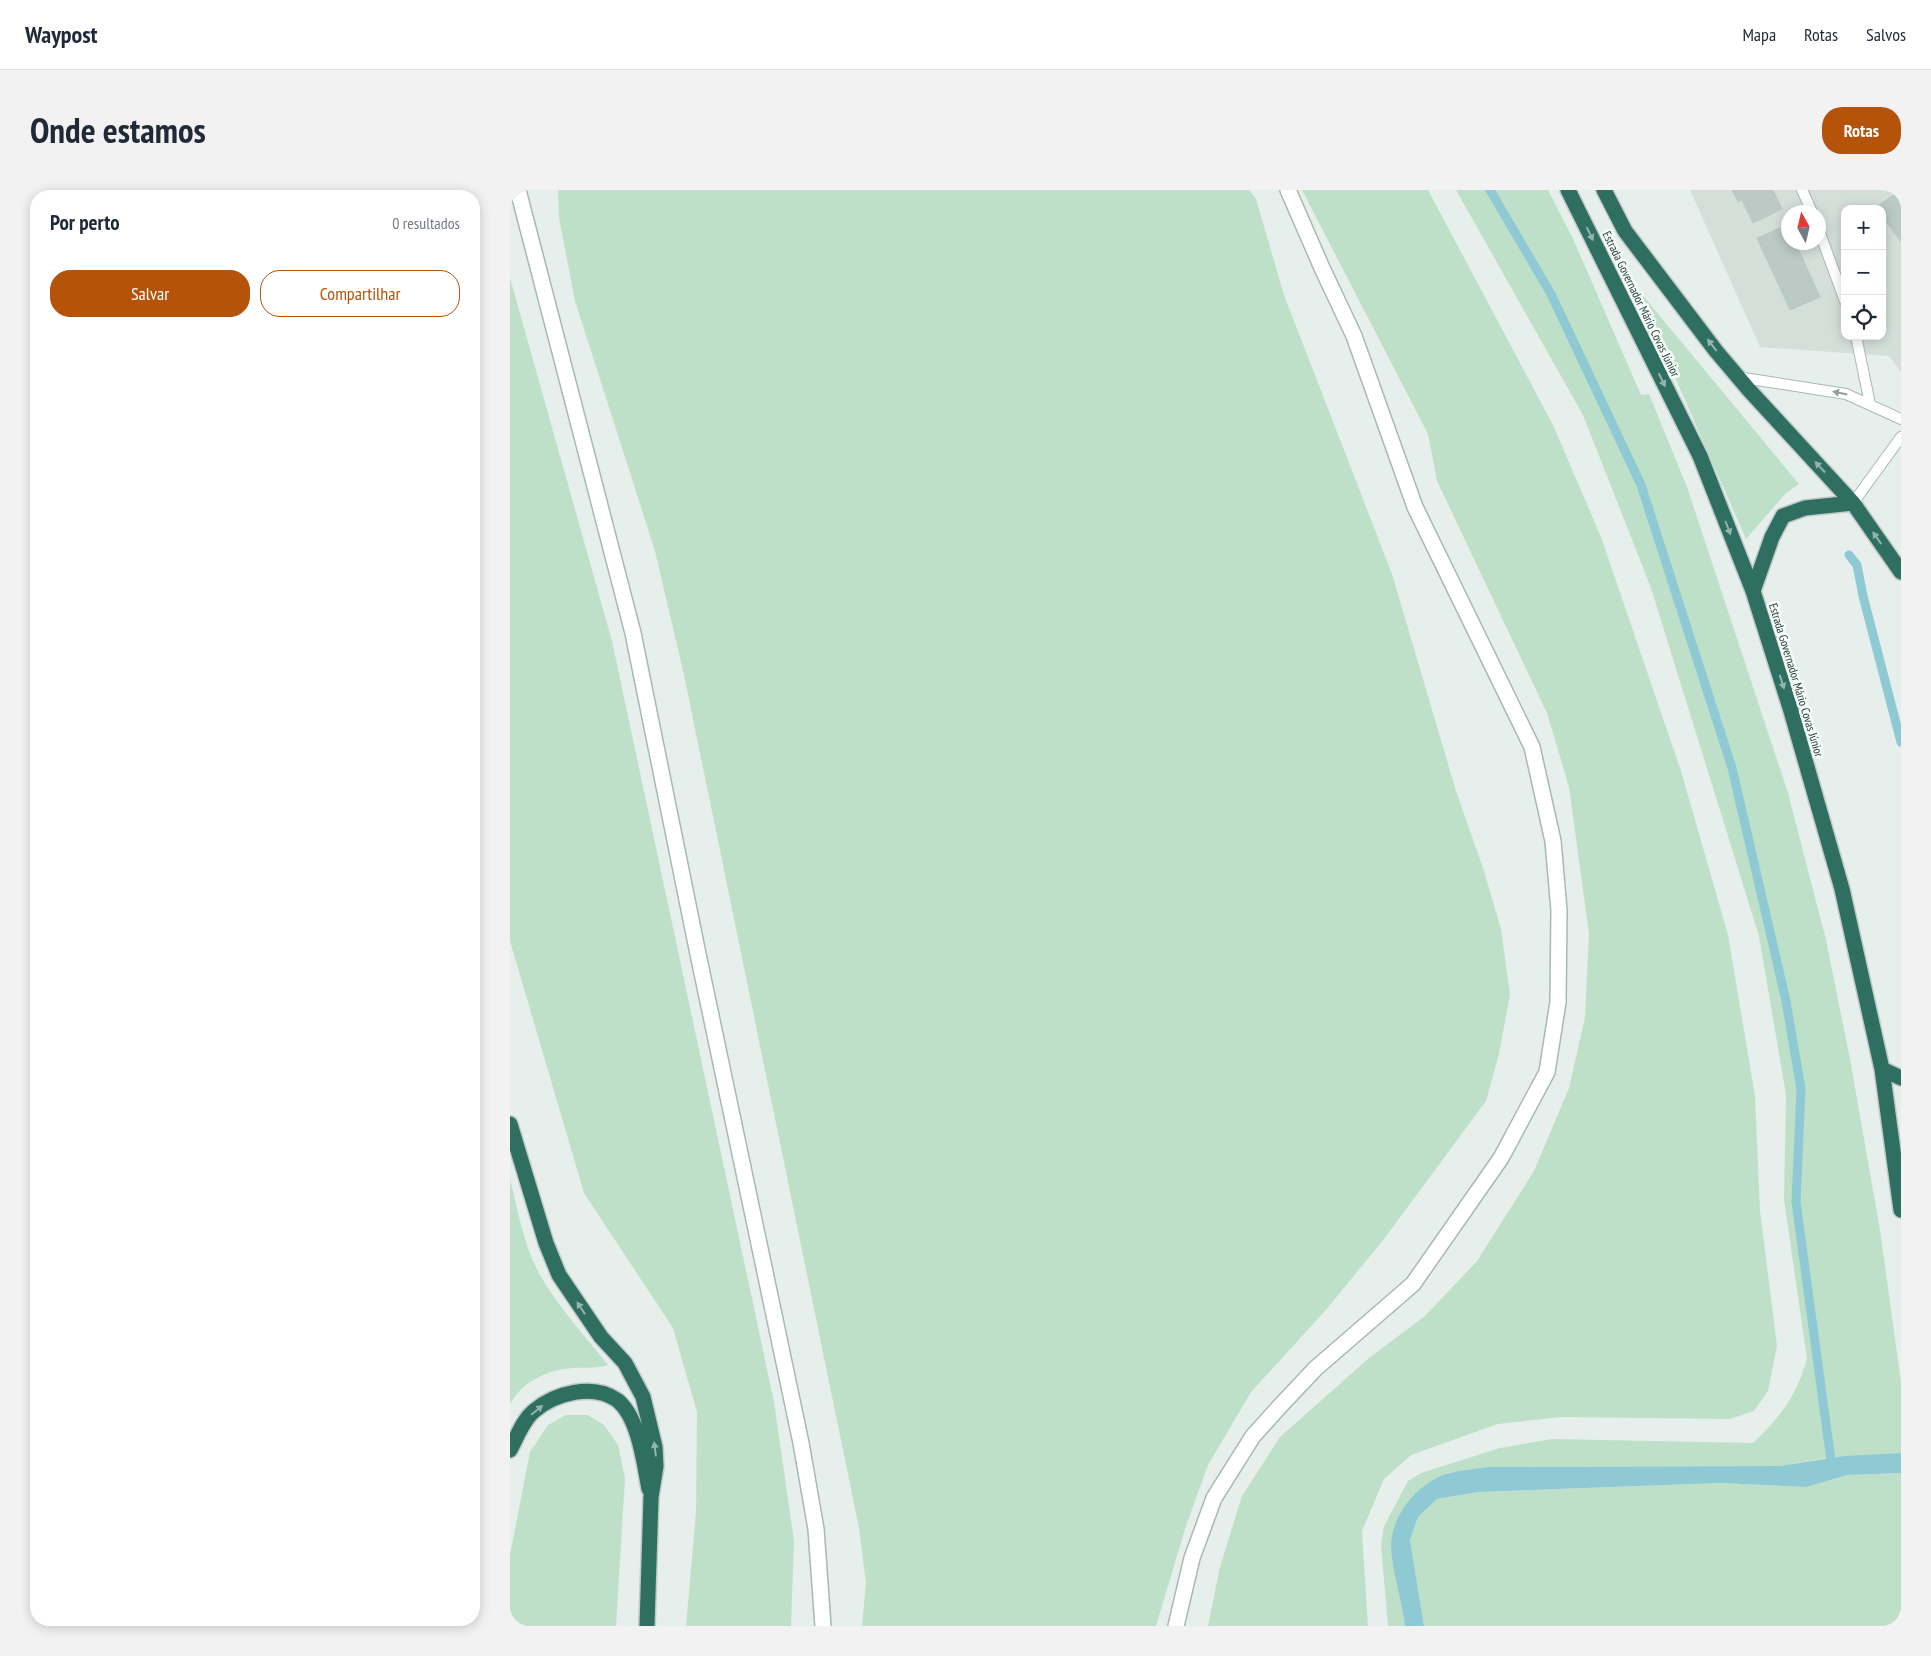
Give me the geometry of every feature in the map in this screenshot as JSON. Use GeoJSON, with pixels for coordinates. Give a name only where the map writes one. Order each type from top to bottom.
{"type":"FeatureCollection","features":[{"type":"Feature","properties":{"kind":"highway","name":"Estrada Governador Mário Covas Júnior"},"geometry":{"type":"LineString","coordinates":[[1568,190],[1700,456],[1753,591],[1791,711],[1842,889],[1882,1069],[1901,1210]]}},
{"type":"Feature","properties":{"kind":"highway","name":"Estrada Governador Mário Covas Júnior"},"geometry":{"type":"LineString","coordinates":[[1604,190],[1624,231],[1738,377],[1852,503],[1901,572]]}},
{"type":"Feature","properties":{"kind":"highway"},"geometry":{"type":"LineString","coordinates":[[1753,591],[1772,537],[1783,516],[1805,508],[1852,503]]}},
{"type":"Feature","properties":{"kind":"highway"},"geometry":{"type":"LineString","coordinates":[[1882,1069],[1901,1078]]}},
{"type":"Feature","properties":{"kind":"highway"},"geometry":{"type":"LineString","coordinates":[[510,1124],[546,1243],[559,1275],[596,1329],[625,1363],[643,1397],[655,1447],[656,1466],[651,1497],[647,1626]]}},
{"type":"Feature","properties":{"kind":"highway"},"geometry":{"type":"LineString","coordinates":[[510,1450],[534,1411],[554,1398],[569,1393],[596,1392],[617,1400],[629,1417],[637,1434],[651,1497]]}},
{"type":"Feature","properties":{"kind":"street"},"geometry":{"type":"LineString","coordinates":[[518,190],[633,633],[801,1443],[816,1529],[823,1626]]}},
{"type":"Feature","properties":{"kind":"street"},"geometry":{"type":"LineString","coordinates":[[1176,1626],[1192,1558],[1214,1498],[1253,1436],[1282,1404],[1316,1368],[1413,1284],[1501,1158],[1547,1072],[1558,1002],[1559,910],[1553,841],[1532,747],[1415,507],[1354,336],[1288,190]]}},
{"type":"Feature","properties":{"kind":"lane"},"geometry":{"type":"LineString","coordinates":[[1802,190],[1809,205]]}},
{"type":"Feature","properties":{"kind":"lane"},"geometry":{"type":"LineString","coordinates":[[1826,250],[1843,295]]}},
{"type":"Feature","properties":{"kind":"lane"},"geometry":{"type":"LineString","coordinates":[[1857,340],[1870,404]]}},
{"type":"Feature","properties":{"kind":"lane"},"geometry":{"type":"LineString","coordinates":[[1738,377],[1846,394],[1901,418]]}},
{"type":"Feature","properties":{"kind":"lane"},"geometry":{"type":"LineString","coordinates":[[1852,503],[1901,437]]}},
{"type":"Feature","properties":{"kind":"shaded area"},"geometry":{"type":"Polygon","coordinates":[[[1690,190],[1901,190],[1901,372],[1889,356],[1760,347],[1690,190]]]}},
{"type":"Feature","properties":{"kind":"green space"},"geometry":{"type":"Polygon","coordinates":[[[558,190],[1249,190],[1256,199],[1284,295],[1392,574],[1456,791],[1484,871],[1501,929],[1510,995],[1499,1054],[1486,1101],[1384,1239],[1325,1311],[1251,1392],[1208,1465],[1185,1529],[1156,1626],[862,1626],[866,1583],[859,1528],[684,675],[655,551],[575,301],[559,218],[558,190]]]}},
{"type":"Feature","properties":{"kind":"green space"},"geometry":{"type":"Polygon","coordinates":[[[1302,190],[1428,190],[1553,425],[1601,537],[1681,771],[1728,935],[1755,1096],[1760,1211],[1777,1346],[1768,1391],[1754,1411],[1730,1419],[1561,1417],[1498,1424],[1411,1455],[1384,1479],[1362,1531],[1368,1626],[1208,1626],[1220,1567],[1242,1496],[1280,1437],[1369,1358],[1425,1316],[1477,1261],[1534,1171],[1569,1088],[1585,1017],[1589,934],[1569,787],[1547,713],[1437,481],[1428,434],[1302,190]]]}},
{"type":"Feature","properties":{"kind":"green space"},"geometry":{"type":"Polygon","coordinates":[[[1456,190],[1548,190],[1574,241],[1641,395],[1649,394],[1687,487],[1788,793],[1826,940],[1850,1059],[1880,1230],[1901,1382],[1901,1453],[1821,1459],[1779,1466],[1488,1467],[1448,1473],[1408,1502],[1403,1611],[1405,1626],[1388,1626],[1381,1545],[1384,1526],[1408,1481],[1421,1473],[1500,1448],[1552,1439],[1753,1443],[1772,1424],[1786,1405],[1798,1384],[1807,1359],[1784,1199],[1786,1095],[1759,936],[1651,588],[1583,415],[1456,190]]]}},
{"type":"Feature","properties":{"kind":"green space"},"geometry":{"type":"Polygon","coordinates":[[[510,278],[612,641],[774,1402],[794,1541],[791,1626],[686,1626],[696,1512],[697,1412],[673,1328],[584,1193],[510,941],[510,278]]]}},
{"type":"Feature","properties":{"kind":"green space"},"geometry":{"type":"Polygon","coordinates":[[[1635,286],[1799,484],[1786,493],[1746,539],[1635,286]]]}},
{"type":"Feature","properties":{"kind":"green space"},"geometry":{"type":"Polygon","coordinates":[[[510,1179],[534,1264],[547,1287],[608,1365],[563,1369],[545,1374],[522,1389],[510,1404],[510,1179]]]}},
{"type":"Feature","properties":{"kind":"green space"},"geometry":{"type":"Polygon","coordinates":[[[566,1415],[588,1415],[604,1425],[618,1445],[625,1478],[616,1626],[510,1626],[510,1555],[530,1452],[548,1425],[566,1415]]]}},
{"type":"Feature","properties":{"kind":"green space"},"geometry":{"type":"Polygon","coordinates":[[[1901,1473],[1901,1626],[1424,1626],[1410,1540],[1418,1517],[1437,1499],[1478,1492],[1720,1483],[1807,1487],[1847,1475],[1901,1473]]]}},
{"type":"Feature","properties":{"kind":"water"},"geometry":{"type":"Polygon","coordinates":[[[1901,1453],[1901,1473],[1847,1475],[1807,1487],[1720,1483],[1478,1492],[1437,1499],[1418,1517],[1410,1540],[1424,1626],[1405,1626],[1392,1556],[1392,1534],[1396,1522],[1409,1500],[1428,1483],[1439,1477],[1455,1472],[1488,1467],[1779,1466],[1845,1456],[1901,1453]]]}},
{"type":"Feature","properties":{"kind":"building"},"geometry":{"type":"Polygon","coordinates":[[[1732,190],[1773,190],[1781,209],[1753,223],[1742,200],[1738,202],[1732,190]]]}},
{"type":"Feature","properties":{"kind":"building"},"geometry":{"type":"Polygon","coordinates":[[[1901,190],[1901,242],[1886,221],[1886,205],[1879,205],[1901,190]]]}},
{"type":"Feature","properties":{"kind":"building"},"geometry":{"type":"Polygon","coordinates":[[[1781,228],[1781,250],[1799,250],[1820,297],[1790,310],[1757,238],[1781,228]]]}},
{"type":"Feature","properties":{"kind":"waterway"},"geometry":{"type":"LineString","coordinates":[[1490,190],[1551,294],[1641,485],[1732,768],[1786,1001],[1801,1089],[1796,1202],[1832,1468]]}},
{"type":"Feature","properties":{"kind":"waterway"},"geometry":{"type":"LineString","coordinates":[[1849,555],[1857,565],[1863,596],[1901,742]]}}]}
